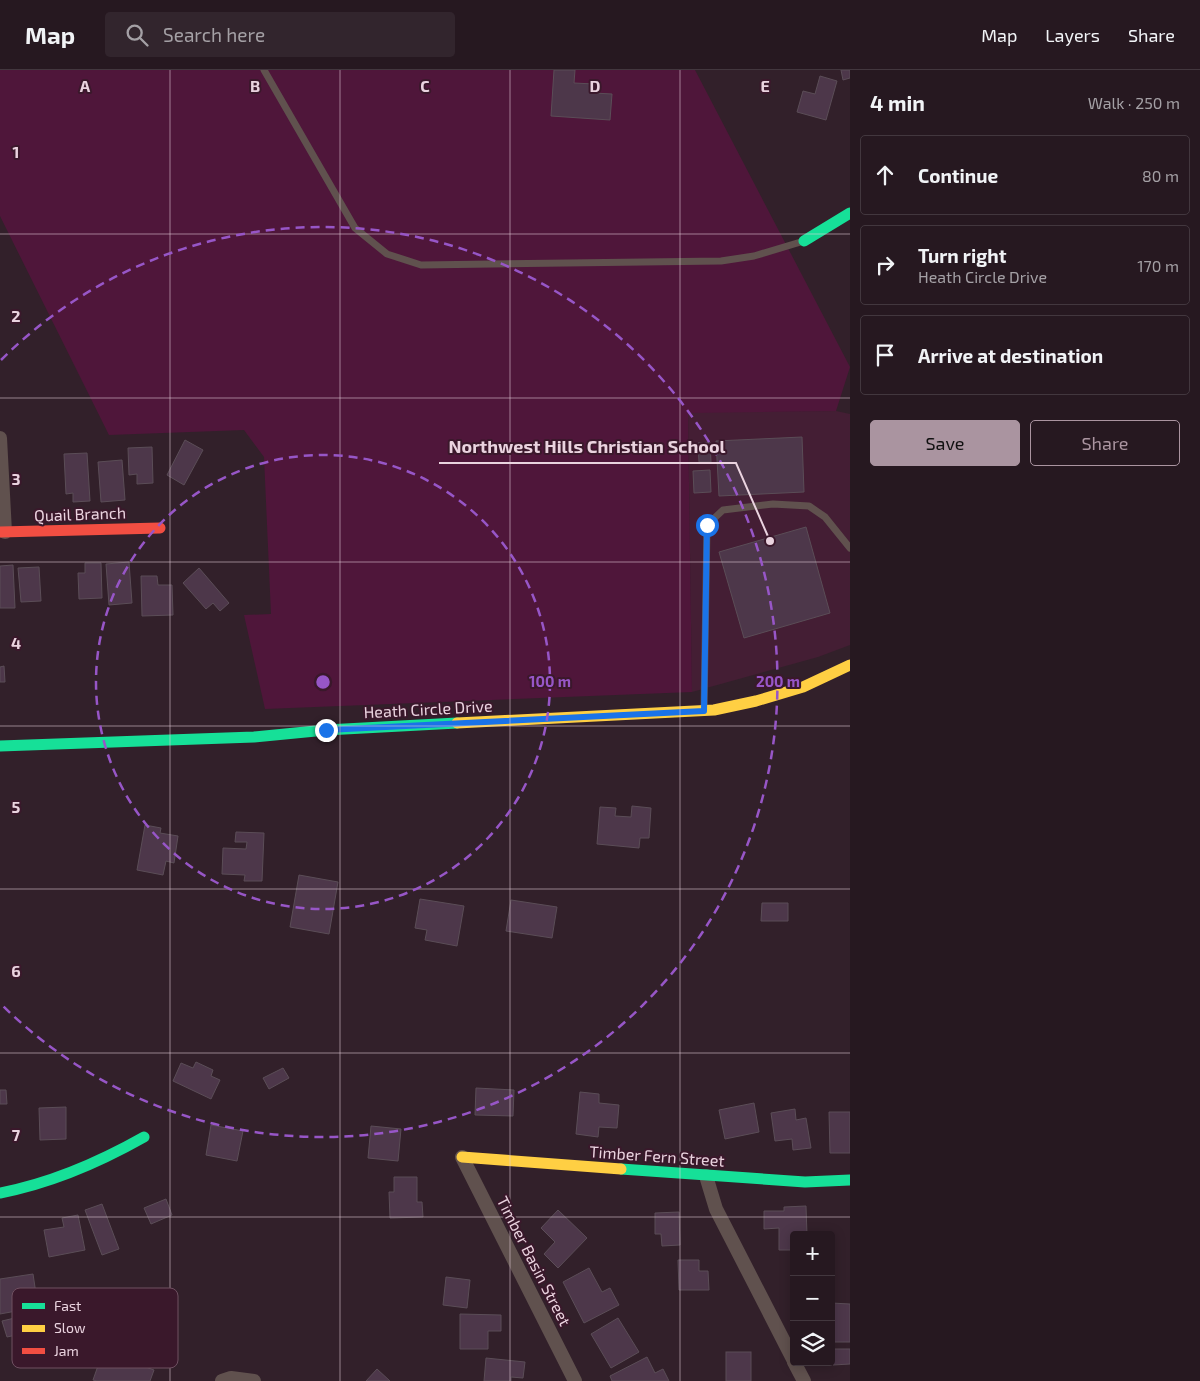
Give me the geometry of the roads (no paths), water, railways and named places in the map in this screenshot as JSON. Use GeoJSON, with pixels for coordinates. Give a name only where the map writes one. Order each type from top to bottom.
{"type":"FeatureCollection","features":[{"type":"Feature","properties":{"kind":"street"},"geometry":{"type":"LineString","coordinates":[[804,242],[850,216]]}},
{"type":"Feature","properties":{"kind":"street"},"geometry":{"type":"LineString","coordinates":[[0,438],[2,532]]}},
{"type":"Feature","properties":{"kind":"street","name":"Quail Branch"},"geometry":{"type":"LineString","coordinates":[[2,532],[160,528]]}},
{"type":"Feature","properties":{"kind":"street","name":"Heath Circle Drive"},"geometry":{"type":"LineString","coordinates":[[0,746],[254,737],[326,730],[704,711],[756,701],[804,687],[850,665]]}},
{"type":"Feature","properties":{"kind":"street"},"geometry":{"type":"LineString","coordinates":[[0,1193],[27,1188],[81,1170],[144,1137]]}},
{"type":"Feature","properties":{"kind":"street","name":"Timber Fern Street"},"geometry":{"type":"LineString","coordinates":[[462,1157],[805,1182],[850,1180]]}},
{"type":"Feature","properties":{"kind":"street","name":"Timber Basin Street"},"geometry":{"type":"LineString","coordinates":[[462,1157],[575,1381]]}},
{"type":"Feature","properties":{"kind":"street"},"geometry":{"type":"LineString","coordinates":[[706,1176],[716,1208],[790,1354]]}},
{"type":"Feature","properties":{"kind":"street"},"geometry":{"type":"LineString","coordinates":[[796,1366],[804,1381]]}},
{"type":"Feature","properties":{"kind":"street"},"geometry":{"type":"LineString","coordinates":[[222,1381],[231,1378],[254,1381]]}},
{"type":"Feature","properties":{"kind":"lane"},"geometry":{"type":"LineString","coordinates":[[264,70],[355,228],[387,254],[421,265],[721,261],[754,256],[804,242]]}},
{"type":"Feature","properties":{"kind":"lane"},"geometry":{"type":"LineString","coordinates":[[704,711],[707,525],[723,510],[773,504],[809,506],[825,517],[850,548]]}},
{"type":"Feature","properties":{"kind":"place","name":"Northwest Hills Christian School"},"geometry":{"type":"Point","coordinates":[770,541]}}]}
